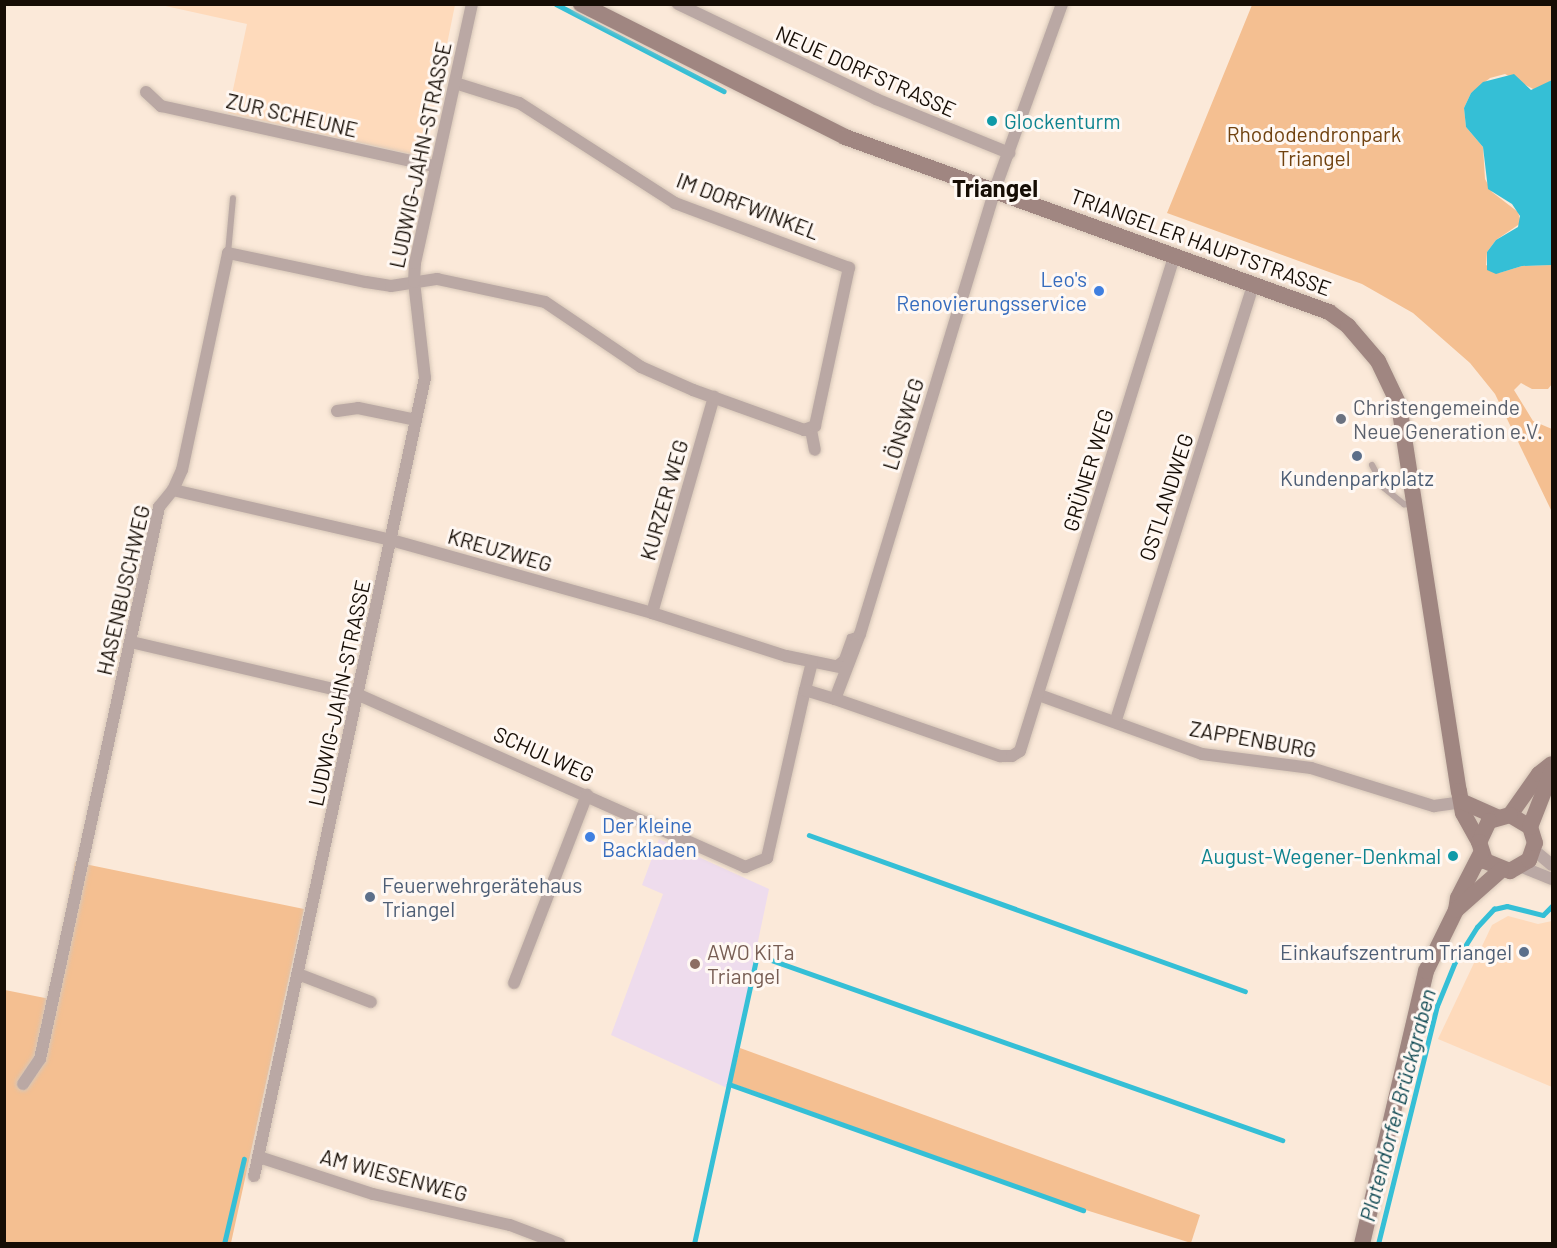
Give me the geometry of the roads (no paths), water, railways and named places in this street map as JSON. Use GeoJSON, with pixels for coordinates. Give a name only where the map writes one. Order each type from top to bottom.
{"type":"FeatureCollection","features":[{"type":"Feature","properties":{"kind":"street","name":"LUDWIG-JAHN-STRASSE"},"geometry":{"type":"LineString","coordinates":[[254,1176],[359,695],[416,420],[425,364],[414,282],[434,166],[472,4]]}},
{"type":"Feature","properties":{"kind":"street","name":"TRIANGELER HAUPTSTRASSE"},"geometry":{"type":"LineString","coordinates":[[581,4],[845,137],[996,189],[1174,257],[1329,312],[1363,341],[1399,405],[1417,505],[1463,813],[1480,848]]}},
{"type":"Feature","properties":{"kind":"street","name":"NEUE DORFSTRASSE"},"geometry":{"type":"LineString","coordinates":[[678,4],[855,90],[1009,153]]}},
{"type":"Feature","properties":{"kind":"street","name":"LÖNSWEG"},"geometry":{"type":"LineString","coordinates":[[836,699],[839,667],[860,634],[996,189],[1062,4]]}},
{"type":"Feature","properties":{"kind":"street","name":"IM DORFWINKEL"},"geometry":{"type":"LineString","coordinates":[[455,83],[519,103],[675,203],[849,268],[815,426],[811,430],[815,450]]}},
{"type":"Feature","properties":{"kind":"street","name":"ZUR SCHEUNE"},"geometry":{"type":"LineString","coordinates":[[146,92],[161,106],[434,166]]}},
{"type":"Feature","properties":{"kind":"street"},"geometry":{"type":"LineString","coordinates":[[228,253],[391,286],[437,279],[545,302],[641,367],[714,398],[811,430]]}},
{"type":"Feature","properties":{"kind":"street","name":"HASENBUSCHWEG"},"geometry":{"type":"LineString","coordinates":[[22,1084],[40,1059],[159,507],[173,490],[182,470],[228,253]]}},
{"type":"Feature","properties":{"kind":"street","name":"GRÜNER WEG"},"geometry":{"type":"LineString","coordinates":[[1039,695],[1174,257]]}},
{"type":"Feature","properties":{"kind":"street","name":"OSTLANDWEG"},"geometry":{"type":"LineString","coordinates":[[1116,720],[1254,285]]}},
{"type":"Feature","properties":{"kind":"street","name":"KURZER WEG"},"geometry":{"type":"LineString","coordinates":[[652,613],[714,398]]}},
{"type":"Feature","properties":{"kind":"street"},"geometry":{"type":"LineString","coordinates":[[337,411],[358,408],[416,420]]}},
{"type":"Feature","properties":{"kind":"street","name":"KREUZWEG"},"geometry":{"type":"LineString","coordinates":[[173,490],[391,540],[652,613],[812,662],[839,667]]}},
{"type":"Feature","properties":{"kind":"street","name":"SCHULWEG"},"geometry":{"type":"LineString","coordinates":[[131,642],[359,695],[745,867],[756,866],[767,858],[812,662]]}},
{"type":"Feature","properties":{"kind":"street"},"geometry":{"type":"LineString","coordinates":[[805,690],[1000,756],[1012,756],[1020,751],[1039,695]]}},
{"type":"Feature","properties":{"kind":"street","name":"ZAPPENBURG"},"geometry":{"type":"LineString","coordinates":[[1039,695],[1116,720],[1202,754],[1311,768],[1434,806],[1463,802]]}},
{"type":"Feature","properties":{"kind":"street"},"geometry":{"type":"LineString","coordinates":[[1456,910],[1458,898],[1480,848],[1484,827],[1503,816],[1539,774],[1552,764]]}},
{"type":"Feature","properties":{"kind":"street"},"geometry":{"type":"LineString","coordinates":[[1552,771],[1530,826],[1534,850],[1552,865]]}},
{"type":"Feature","properties":{"kind":"street"},"geometry":{"type":"LineString","coordinates":[[514,983],[587,795]]}},
{"type":"Feature","properties":{"kind":"street"},"geometry":{"type":"LineString","coordinates":[[1463,802],[1530,826]]}},
{"type":"Feature","properties":{"kind":"street"},"geometry":{"type":"LineString","coordinates":[[1480,848],[1500,870]]}},
{"type":"Feature","properties":{"kind":"street"},"geometry":{"type":"LineString","coordinates":[[1522,867],[1534,850]]}},
{"type":"Feature","properties":{"kind":"street"},"geometry":{"type":"LineString","coordinates":[[1362,1244],[1415,1006],[1438,941],[1456,910],[1500,870],[1522,867],[1552,879]]}},
{"type":"Feature","properties":{"kind":"street"},"geometry":{"type":"LineString","coordinates":[[298,974],[371,1002]]}},
{"type":"Feature","properties":{"kind":"street","name":"AM WIESENWEG"},"geometry":{"type":"LineString","coordinates":[[259,1157],[373,1194],[519,1230],[560,1244]]}},
{"type":"Feature","properties":{"kind":"street"},"geometry":{"type":"LineString","coordinates":[[519,1230],[531,1244]]}},
{"type":"Feature","properties":{"kind":"lane"},"geometry":{"type":"LineString","coordinates":[[228,253],[233,198]]}},
{"type":"Feature","properties":{"kind":"lane"},"geometry":{"type":"LineString","coordinates":[[1372,465],[1384,488],[1404,504],[1417,505]]}},
{"type":"Feature","properties":{"kind":"water"},"geometry":{"type":"Polygon","coordinates":[[[1514,74],[1531,90],[1552,80],[1552,265],[1522,266],[1496,274],[1487,270],[1487,252],[1496,240],[1518,227],[1520,216],[1512,204],[1488,189],[1483,147],[1466,127],[1464,108],[1471,93],[1483,82],[1514,74]]]}},
{"type":"Feature","properties":{"kind":"waterway"},"geometry":{"type":"LineString","coordinates":[[556,4],[724,91]]}},
{"type":"Feature","properties":{"kind":"waterway"},"geometry":{"type":"LineString","coordinates":[[809,835],[1245,991]]}},
{"type":"Feature","properties":{"kind":"waterway","name":"Platendorfer Brückgraben"},"geometry":{"type":"LineString","coordinates":[[1378,1244],[1437,1006],[1455,962],[1477,927],[1494,909],[1507,906],[1543,915],[1552,906]]}},
{"type":"Feature","properties":{"kind":"waterway"},"geometry":{"type":"LineString","coordinates":[[694,1244],[757,955],[1282,1140]]}},
{"type":"Feature","properties":{"kind":"waterway"},"geometry":{"type":"LineString","coordinates":[[729,1084],[1083,1210]]}},
{"type":"Feature","properties":{"kind":"waterway"},"geometry":{"type":"LineString","coordinates":[[224,1244],[244,1159]]}},
{"type":"Feature","properties":{"kind":"place","name":"Glockenturm"},"geometry":{"type":"Point","coordinates":[992,121]}},
{"type":"Feature","properties":{"kind":"place","name":"Leo's Renovierungsservice"},"geometry":{"type":"Point","coordinates":[1099,291]}},
{"type":"Feature","properties":{"kind":"place","name":"Christengemeinde Neue Generation e.V."},"geometry":{"type":"Point","coordinates":[1341,419]}},
{"type":"Feature","properties":{"kind":"place","name":"Kundenparkplatz"},"geometry":{"type":"Point","coordinates":[1357,456]}},
{"type":"Feature","properties":{"kind":"place","name":"Der kleine Backladen"},"geometry":{"type":"Point","coordinates":[590,837]}},
{"type":"Feature","properties":{"kind":"place","name":"August-Wegener-Denkmal"},"geometry":{"type":"Point","coordinates":[1453,856]}},
{"type":"Feature","properties":{"kind":"place","name":"Feuerwehrgerätehaus Triangel"},"geometry":{"type":"Point","coordinates":[370,897]}},
{"type":"Feature","properties":{"kind":"place","name":"Einkaufszentrum Triangel"},"geometry":{"type":"Point","coordinates":[1524,952]}},
{"type":"Feature","properties":{"kind":"place","name":"AWO KiTa Triangel"},"geometry":{"type":"Point","coordinates":[695,964]}},
{"type":"Feature","properties":{"kind":"district","name":"Triangel"},"geometry":{"type":"Point","coordinates":[995,188]}},
{"type":"Feature","properties":{"kind":"park label","name":"Rhododendronpark Triangel"},"geometry":{"type":"Point","coordinates":[1314,146]}}]}
